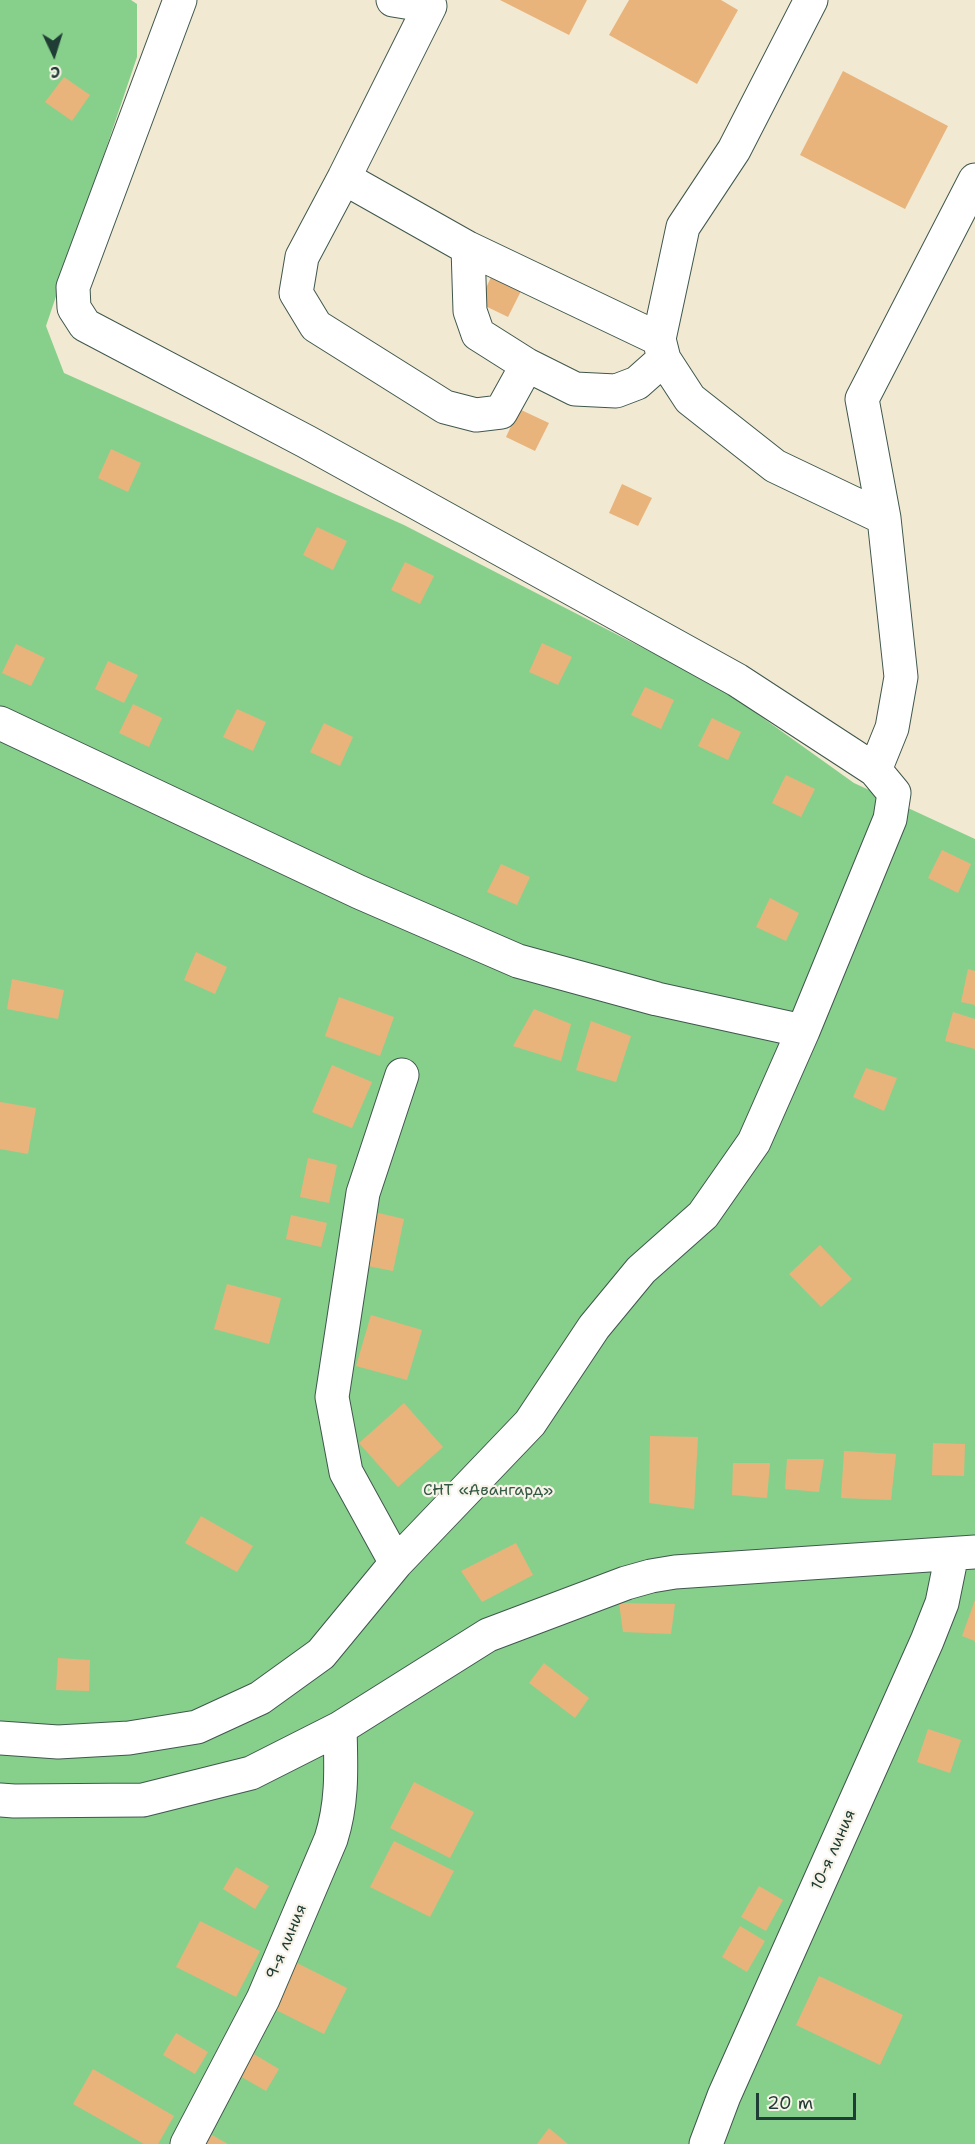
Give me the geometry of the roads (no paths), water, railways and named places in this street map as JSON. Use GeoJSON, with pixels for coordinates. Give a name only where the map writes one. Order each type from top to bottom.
{"type":"FeatureCollection","features":[{"type":"Feature","properties":{"kind":"street"},"geometry":{"type":"LineString","coordinates":[[0,1738],[58,1742],[82,1741],[129,1738],[197,1727],[260,1698],[321,1654],[396,1563],[530,1423],[594,1327],[641,1270],[703,1215],[754,1142],[803,1031],[890,819],[894,793],[875,770],[737,680],[307,442],[85,325],[74,308],[73,287],[180,0]]}},
{"type":"Feature","properties":{"kind":"street"},"geometry":{"type":"LineString","coordinates":[[393,0],[431,3],[302,257],[296,293],[316,326],[445,407],[476,415],[501,412],[527,365]]}},
{"type":"Feature","properties":{"kind":"street"},"geometry":{"type":"LineString","coordinates":[[468,248],[470,311],[478,334],[527,365],[575,389],[616,391],[637,383],[662,349],[683,227],[734,150],[812,0]]}},
{"type":"Feature","properties":{"kind":"street"},"geometry":{"type":"LineString","coordinates":[[344,178],[468,248],[662,349],[690,399],[775,466],[884,518]]}},
{"type":"Feature","properties":{"kind":"street"},"geometry":{"type":"LineString","coordinates":[[875,770],[892,728],[901,677],[884,518],[862,399],[975,180]]}},
{"type":"Feature","properties":{"kind":"street"},"geometry":{"type":"LineString","coordinates":[[0,723],[359,892],[518,961],[657,999],[803,1031]]}},
{"type":"Feature","properties":{"kind":"street"},"geometry":{"type":"LineString","coordinates":[[396,1563],[346,1472],[332,1397],[363,1193],[402,1075]]}},
{"type":"Feature","properties":{"kind":"street"},"geometry":{"type":"LineString","coordinates":[[0,1800],[14,1802],[142,1800],[251,1773],[340,1728],[488,1635],[626,1583],[651,1576],[675,1572],[963,1553]]}},
{"type":"Feature","properties":{"kind":"street","name":"10-я линия"},"geometry":{"type":"LineString","coordinates":[[705,2144],[724,2096],[927,1641],[963,1553]]}},
{"type":"Feature","properties":{"kind":"street","name":"9-я линия"},"geometry":{"type":"LineString","coordinates":[[187,2144],[262,1999],[331,1839],[338,1816],[341,1792],[340,1728]]}},
{"type":"Feature","properties":{"kind":"park label","name":"СНТ «Авангард»"},"geometry":{"type":"Point","coordinates":[488,1491]}}]}
